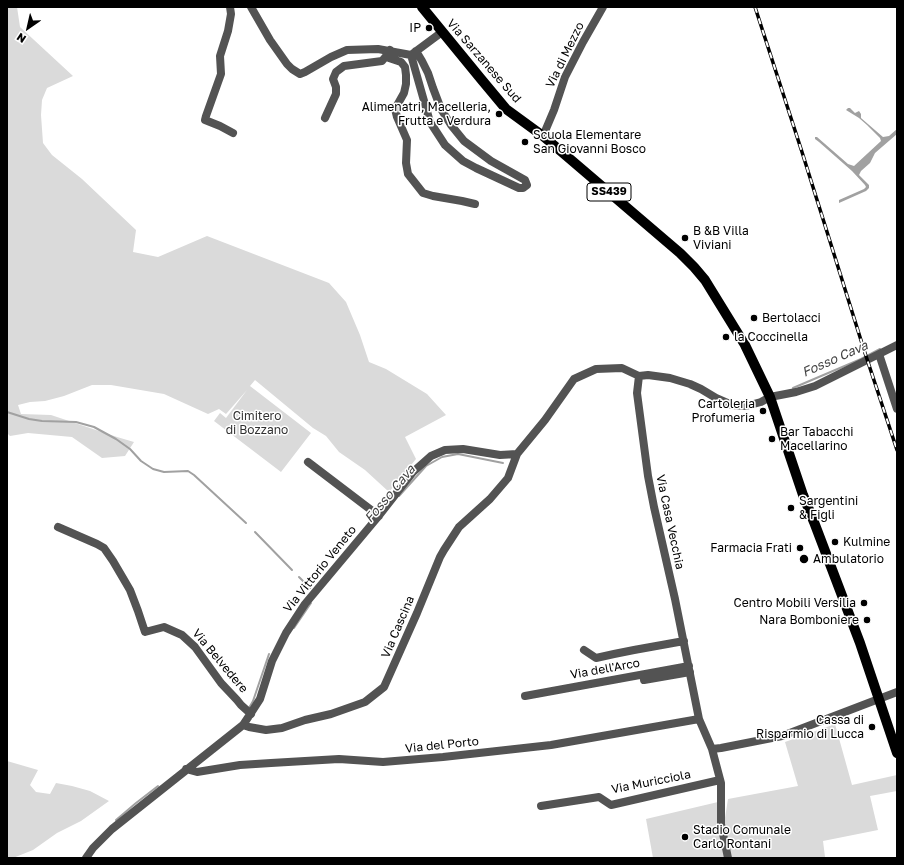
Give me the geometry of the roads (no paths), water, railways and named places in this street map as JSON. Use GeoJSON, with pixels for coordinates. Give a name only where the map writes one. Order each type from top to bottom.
{"type":"FeatureCollection","features":[{"type":"Feature","properties":{"kind":"main road","name":"Via Sarzanese Sud"},"geometry":{"type":"LineString","coordinates":[[422,7],[485,85],[506,108],[543,136],[680,253],[694,266],[705,280],[739,335],[770,397],[804,495],[860,643],[897,753]]}},
{"type":"Feature","properties":{"kind":"street"},"geometry":{"type":"LineString","coordinates":[[230,7],[231,14],[228,31],[220,56],[221,74],[206,116],[206,120],[233,133]]}},
{"type":"Feature","properties":{"kind":"street"},"geometry":{"type":"LineString","coordinates":[[251,7],[270,40],[287,64],[300,74],[347,50],[378,49],[389,53],[413,53],[442,32]]}},
{"type":"Feature","properties":{"kind":"street","name":"Via di Mezzo"},"geometry":{"type":"LineString","coordinates":[[543,136],[554,110],[565,77],[603,7]]}},
{"type":"Feature","properties":{"kind":"street"},"geometry":{"type":"LineString","coordinates":[[325,118],[336,94],[336,87],[333,79],[336,72],[344,66],[382,61],[389,53]]}},
{"type":"Feature","properties":{"kind":"street"},"geometry":{"type":"LineString","coordinates":[[389,53],[389,58],[401,62],[406,75],[404,92],[396,109],[397,117],[407,140],[406,163],[408,174],[423,193],[474,204]]}},
{"type":"Feature","properties":{"kind":"street"},"geometry":{"type":"LineString","coordinates":[[413,53],[422,61],[441,109],[451,125],[464,141],[491,161],[525,180],[527,186],[519,188],[476,168],[462,161],[445,145],[430,122],[413,53]]}},
{"type":"Feature","properties":{"kind":"street"},"geometry":{"type":"LineString","coordinates":[[517,454],[547,417],[574,379],[596,369],[622,368],[639,376],[648,375],[670,378],[690,384],[732,405],[746,406],[761,402],[770,397],[796,392],[815,386],[897,345]]}},
{"type":"Feature","properties":{"kind":"street"},"geometry":{"type":"LineString","coordinates":[[881,353],[897,409]]}},
{"type":"Feature","properties":{"kind":"street","name":"Via Casa Vecchia"},"geometry":{"type":"LineString","coordinates":[[639,376],[637,393],[648,476],[684,641],[699,719],[712,749],[721,783],[721,824],[728,858]]}},
{"type":"Feature","properties":{"kind":"street","name":"Via Vittorio Veneto"},"geometry":{"type":"LineString","coordinates":[[86,858],[93,848],[112,829],[243,725],[260,699],[272,661],[286,633],[305,604],[379,516],[413,472],[431,456],[445,450],[463,449],[500,455],[517,454]]}},
{"type":"Feature","properties":{"kind":"street","name":"Via Cascina"},"geometry":{"type":"LineString","coordinates":[[243,725],[266,730],[282,728],[305,720],[331,714],[365,702],[384,687],[440,557],[459,527],[490,499],[508,478],[517,454]]}},
{"type":"Feature","properties":{"kind":"street"},"geometry":{"type":"LineString","coordinates":[[308,462],[379,516]]}},
{"type":"Feature","properties":{"kind":"street","name":"Via Belvedere"},"geometry":{"type":"LineString","coordinates":[[58,528],[104,548],[130,590],[144,632],[164,627],[182,635],[195,647],[221,683],[251,714]]}},
{"type":"Feature","properties":{"kind":"street"},"geometry":{"type":"LineString","coordinates":[[584,650],[596,658],[684,641]]}},
{"type":"Feature","properties":{"kind":"street"},"geometry":{"type":"LineString","coordinates":[[614,684],[689,669]]}},
{"type":"Feature","properties":{"kind":"street","name":"Via dell'Arco"},"geometry":{"type":"LineString","coordinates":[[525,696],[689,669]]}},
{"type":"Feature","properties":{"kind":"street"},"geometry":{"type":"LineString","coordinates":[[712,749],[782,736],[897,692]]}},
{"type":"Feature","properties":{"kind":"street","name":"Via del Porto"},"geometry":{"type":"LineString","coordinates":[[186,769],[197,772],[240,765],[302,761],[339,759],[383,762],[438,757],[550,745],[699,719]]}},
{"type":"Feature","properties":{"kind":"street","name":"Via Muricciola"},"geometry":{"type":"LineString","coordinates":[[541,806],[599,797],[611,805],[720,780]]}},
{"type":"Feature","properties":{"kind":"waterway","name":"Fosso Cava"},"geometry":{"type":"LineString","coordinates":[[793,388],[861,359],[880,349],[881,351]]}},
{"type":"Feature","properties":{"kind":"waterway"},"geometry":{"type":"LineString","coordinates":[[7,412],[29,419],[76,422],[94,427],[116,439],[130,449],[141,461],[153,469],[164,472],[188,471],[246,523]]}},
{"type":"Feature","properties":{"kind":"waterway","name":"Fosso Cava"},"geometry":{"type":"LineString","coordinates":[[399,496],[426,466],[442,457],[458,454],[503,463]]}},
{"type":"Feature","properties":{"kind":"waterway"},"geometry":{"type":"LineString","coordinates":[[255,532],[292,570]]}},
{"type":"Feature","properties":{"kind":"waterway"},"geometry":{"type":"LineString","coordinates":[[299,577],[310,588]]}},
{"type":"Feature","properties":{"kind":"waterway"},"geometry":{"type":"LineString","coordinates":[[294,628],[311,603]]}},
{"type":"Feature","properties":{"kind":"waterway"},"geometry":{"type":"LineString","coordinates":[[249,708],[253,701],[269,654]]}},
{"type":"Feature","properties":{"kind":"waterway"},"geometry":{"type":"LineString","coordinates":[[116,820],[158,786]]}},
{"type":"Feature","properties":{"kind":"railway"},"geometry":{"type":"LineString","coordinates":[[755,7],[897,450]]}},
{"type":"Feature","properties":{"kind":"place","name":"IP"},"geometry":{"type":"Point","coordinates":[429,28]}},
{"type":"Feature","properties":{"kind":"place","name":"Alimenatri, Macelleria, Frutta e Verdura"},"geometry":{"type":"Point","coordinates":[499,114]}},
{"type":"Feature","properties":{"kind":"place","name":"Scuola Elementare San Giovanni Bosco"},"geometry":{"type":"Point","coordinates":[525,142]}},
{"type":"Feature","properties":{"kind":"place","name":"B &B Villa Viviani"},"geometry":{"type":"Point","coordinates":[685,238]}},
{"type":"Feature","properties":{"kind":"place","name":"Bertolacci"},"geometry":{"type":"Point","coordinates":[754,318]}},
{"type":"Feature","properties":{"kind":"place","name":"la Coccinella"},"geometry":{"type":"Point","coordinates":[726,337]}},
{"type":"Feature","properties":{"kind":"place","name":"Cartoleria Profumeria"},"geometry":{"type":"Point","coordinates":[763,411]}},
{"type":"Feature","properties":{"kind":"place","name":"Bar Tabacchi Macellarino"},"geometry":{"type":"Point","coordinates":[772,439]}},
{"type":"Feature","properties":{"kind":"place","name":"Sargentini & Figli"},"geometry":{"type":"Point","coordinates":[791,508]}},
{"type":"Feature","properties":{"kind":"place","name":"Kulmine"},"geometry":{"type":"Point","coordinates":[835,542]}},
{"type":"Feature","properties":{"kind":"place","name":"Farmacia Frati"},"geometry":{"type":"Point","coordinates":[800,548]}},
{"type":"Feature","properties":{"kind":"place","name":"Ambulatorio"},"geometry":{"type":"Point","coordinates":[804,559]}},
{"type":"Feature","properties":{"kind":"place","name":"Centro Mobili Versilia"},"geometry":{"type":"Point","coordinates":[864,603]}},
{"type":"Feature","properties":{"kind":"place","name":"Nara Bomboniere"},"geometry":{"type":"Point","coordinates":[867,620]}},
{"type":"Feature","properties":{"kind":"place","name":"Cassa di Risparmio di Lucca"},"geometry":{"type":"Point","coordinates":[872,727]}},
{"type":"Feature","properties":{"kind":"place","name":"Stadio Comunale Carlo Rontani"},"geometry":{"type":"Point","coordinates":[685,837]}},
{"type":"Feature","properties":{"kind":"park label","name":"Cimitero di Bozzano"},"geometry":{"type":"Point","coordinates":[257,423]}}]}
